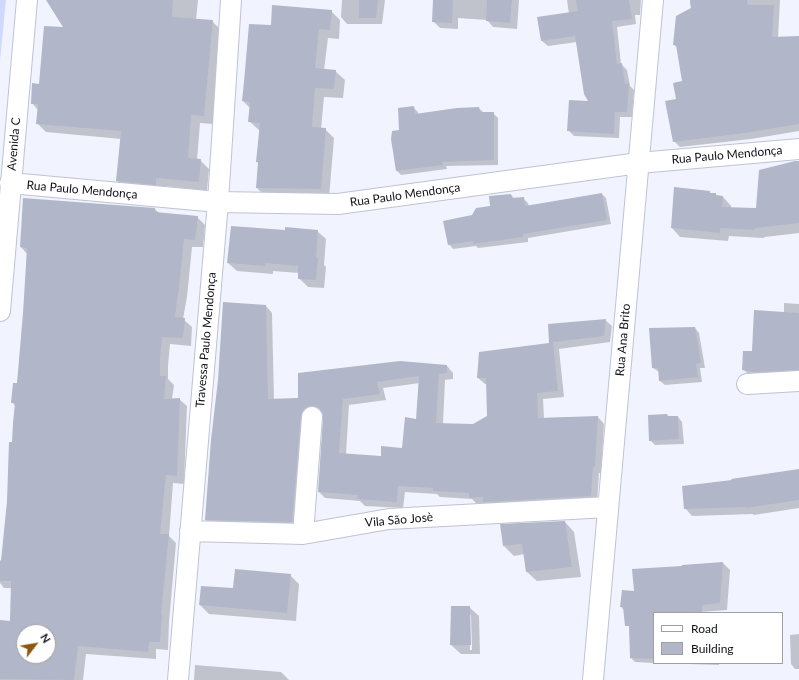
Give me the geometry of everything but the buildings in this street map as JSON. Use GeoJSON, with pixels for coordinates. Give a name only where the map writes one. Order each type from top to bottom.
{"type":"FeatureCollection","features":[{"type":"Feature","properties":{"kind":"street","name":"Avenida C"},"geometry":{"type":"LineString","coordinates":[[0,311],[10,183],[9,101],[27,0]]}},
{"type":"Feature","properties":{"kind":"street","name":"Travessa Paulo Mendonça"},"geometry":{"type":"LineString","coordinates":[[178,680],[218,202],[231,0]]}},
{"type":"Feature","properties":{"kind":"street","name":"Rua Ana Brito"},"geometry":{"type":"LineString","coordinates":[[593,680],[653,0]]}},
{"type":"Feature","properties":{"kind":"street","name":"Rua Paulo Mendonça"},"geometry":{"type":"LineString","coordinates":[[10,183],[218,202],[338,204],[638,163],[799,149]]}},
{"type":"Feature","properties":{"kind":"street"},"geometry":{"type":"LineString","coordinates":[[748,384],[799,381]]}},
{"type":"Feature","properties":{"kind":"street"},"geometry":{"type":"LineString","coordinates":[[303,534],[312,417]]}},
{"type":"Feature","properties":{"kind":"street","name":"Vila São Josè"},"geometry":{"type":"LineString","coordinates":[[190,531],[303,534],[389,519],[608,507]]}},
{"type":"Feature","properties":{"kind":"shaded area"},"geometry":{"type":"Polygon","coordinates":[[[0,0],[6,0],[0,61],[0,0]]]}}]}
